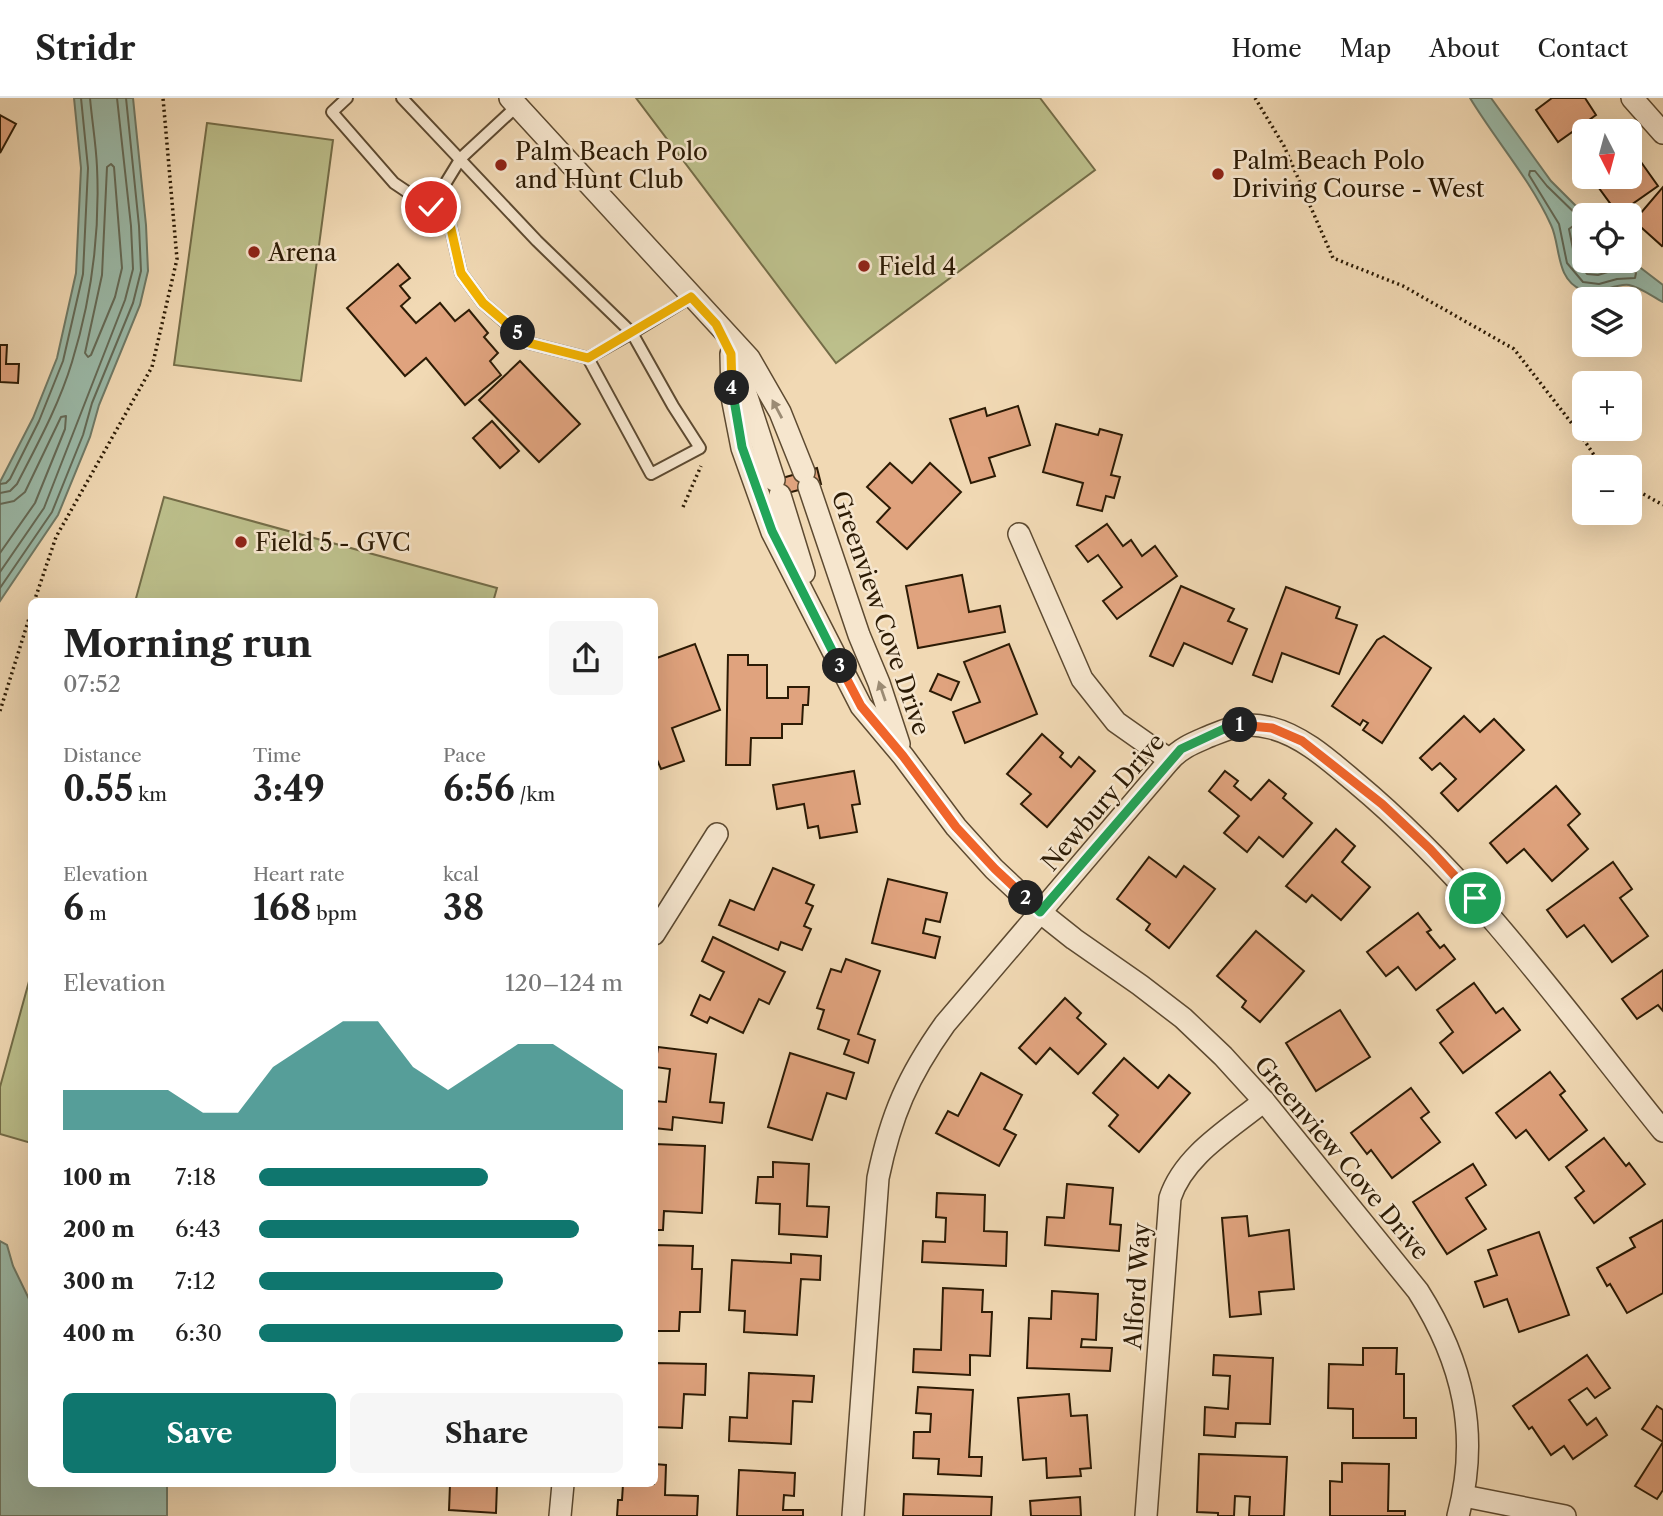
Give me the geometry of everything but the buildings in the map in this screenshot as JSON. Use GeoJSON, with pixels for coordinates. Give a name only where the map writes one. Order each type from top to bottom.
{"type":"FeatureCollection","features":[{"type":"Feature","properties":{"kind":"street"},"geometry":{"type":"LineString","coordinates":[[1632,98],[1663,132]]}},
{"type":"Feature","properties":{"kind":"street","name":"Greenview Cove Drive"},"geometry":{"type":"LineString","coordinates":[[514,102],[748,358],[780,412],[807,479],[903,756]]}},
{"type":"Feature","properties":{"kind":"street","name":"Greenview Cove Drive"},"geometry":{"type":"LineString","coordinates":[[716,324],[742,377],[824,635]]}},
{"type":"Feature","properties":{"kind":"street","name":"Greenview Cove Drive"},"geometry":{"type":"LineString","coordinates":[[731,354],[732,397],[742,447],[772,531],[861,706],[964,836],[995,869],[1040,912],[1183,1018],[1223,1056],[1264,1101],[1418,1291],[1437,1321],[1462,1387],[1468,1457],[1461,1506]]}},
{"type":"Feature","properties":{"kind":"street"},"geometry":{"type":"LineString","coordinates":[[1018,534],[1082,679],[1116,722],[1170,760]]}},
{"type":"Feature","properties":{"kind":"street","name":"Newbury Drive"},"geometry":{"type":"LineString","coordinates":[[1040,912],[1181,749],[1226,728],[1240,725],[1256,725],[1280,731],[1302,741],[1344,773],[1430,849],[1475,898],[1663,1132]]}},
{"type":"Feature","properties":{"kind":"street"},"geometry":{"type":"LineString","coordinates":[[658,928],[717,834]]}},
{"type":"Feature","properties":{"kind":"street"},"geometry":{"type":"LineString","coordinates":[[853,1516],[878,1178],[887,1136],[901,1097],[920,1059],[945,1024],[1040,912]]}},
{"type":"Feature","properties":{"kind":"street","name":"Alford Way"},"geometry":{"type":"LineString","coordinates":[[1146,1516],[1170,1198],[1182,1170],[1264,1101]]}},
{"type":"Feature","properties":{"kind":"street"},"geometry":{"type":"LineString","coordinates":[[560,1516],[563,1487]]}},
{"type":"Feature","properties":{"kind":"street"},"geometry":{"type":"LineString","coordinates":[[1461,1506],[1565,1516]]}},
{"type":"Feature","properties":{"kind":"lane"},"geometry":{"type":"LineString","coordinates":[[347,98],[332,112],[394,183],[449,220],[461,273],[483,303],[529,343],[588,358],[691,297]]}},
{"type":"Feature","properties":{"kind":"lane"},"geometry":{"type":"LineString","coordinates":[[402,98],[537,241],[632,333],[700,448],[651,474],[588,358]]}},
{"type":"Feature","properties":{"kind":"lane"},"geometry":{"type":"LineString","coordinates":[[431,207],[461,158],[514,102]]}},
{"type":"Feature","properties":{"kind":"path"},"geometry":{"type":"LineString","coordinates":[[35,598],[55,537],[152,367],[177,259],[163,98]]}},
{"type":"Feature","properties":{"kind":"path"},"geometry":{"type":"LineString","coordinates":[[1255,98],[1284,146],[1333,258],[1403,286],[1514,349],[1594,455]]}},
{"type":"Feature","properties":{"kind":"path"},"geometry":{"type":"LineString","coordinates":[[683,507],[692,492],[698,469],[704,463]]}},
{"type":"Feature","properties":{"kind":"path"},"geometry":{"type":"LineString","coordinates":[[1642,493],[1663,505]]}},
{"type":"Feature","properties":{"kind":"path"},"geometry":{"type":"LineString","coordinates":[[0,711],[28,621]]}},
{"type":"Feature","properties":{"kind":"green space","name":"Field 4"},"geometry":{"type":"Polygon","coordinates":[[[636,98],[1040,98],[1095,170],[836,363],[636,98]]]}},
{"type":"Feature","properties":{"kind":"green space","name":"Arena"},"geometry":{"type":"Polygon","coordinates":[[[207,123],[333,140],[301,381],[174,365],[207,123]]]}},
{"type":"Feature","properties":{"kind":"green space","name":"Field 5 - GVC"},"geometry":{"type":"Polygon","coordinates":[[[164,497],[497,588],[494,598],[136,598],[164,497]]]}},
{"type":"Feature","properties":{"kind":"green space"},"geometry":{"type":"Polygon","coordinates":[[[28,985],[28,1142],[0,1134],[0,1087],[28,985]]]}},
{"type":"Feature","properties":{"kind":"water"},"geometry":{"type":"Polygon","coordinates":[[[74,98],[133,98],[148,271],[140,305],[58,515],[0,601],[0,482],[33,418],[57,358],[76,273],[81,168],[74,98]]]}},
{"type":"Feature","properties":{"kind":"water"},"geometry":{"type":"Polygon","coordinates":[[[1470,98],[1491,98],[1551,181],[1573,203],[1572,273],[1642,273],[1642,269],[1663,285],[1663,302],[1642,290],[1642,287],[1573,285],[1563,270],[1554,233],[1543,208],[1470,98]]]}},
{"type":"Feature","properties":{"kind":"water"},"geometry":{"type":"Polygon","coordinates":[[[0,1241],[7,1245],[13,1266],[28,1297],[28,1487],[167,1487],[167,1516],[0,1516],[0,1241]]]}},
{"type":"Feature","properties":{"kind":"place","name":"Palm Beach Polo and Hunt Club"},"geometry":{"type":"Point","coordinates":[501,165]}},
{"type":"Feature","properties":{"kind":"place","name":"Palm Beach Polo Driving Course - West"},"geometry":{"type":"Point","coordinates":[1218,174]}},
{"type":"Feature","properties":{"kind":"place","name":"Arena"},"geometry":{"type":"Point","coordinates":[254,252]}},
{"type":"Feature","properties":{"kind":"place","name":"Field 4"},"geometry":{"type":"Point","coordinates":[864,266]}},
{"type":"Feature","properties":{"kind":"place","name":"Field 5 - GVC"},"geometry":{"type":"Point","coordinates":[241,542]}},
{"type":"Feature","properties":{"kind":"route"},"geometry":{"type":"LineString","coordinates":[[431,207],[449,220],[461,273],[483,303],[529,343],[588,358],[691,297],[716,324],[731,354],[732,397],[742,447],[772,531],[861,706],[903,756],[956,827],[1040,912],[1181,749],[1226,728],[1240,725],[1272,728],[1302,741],[1382,804],[1430,849],[1475,898]]}}]}
